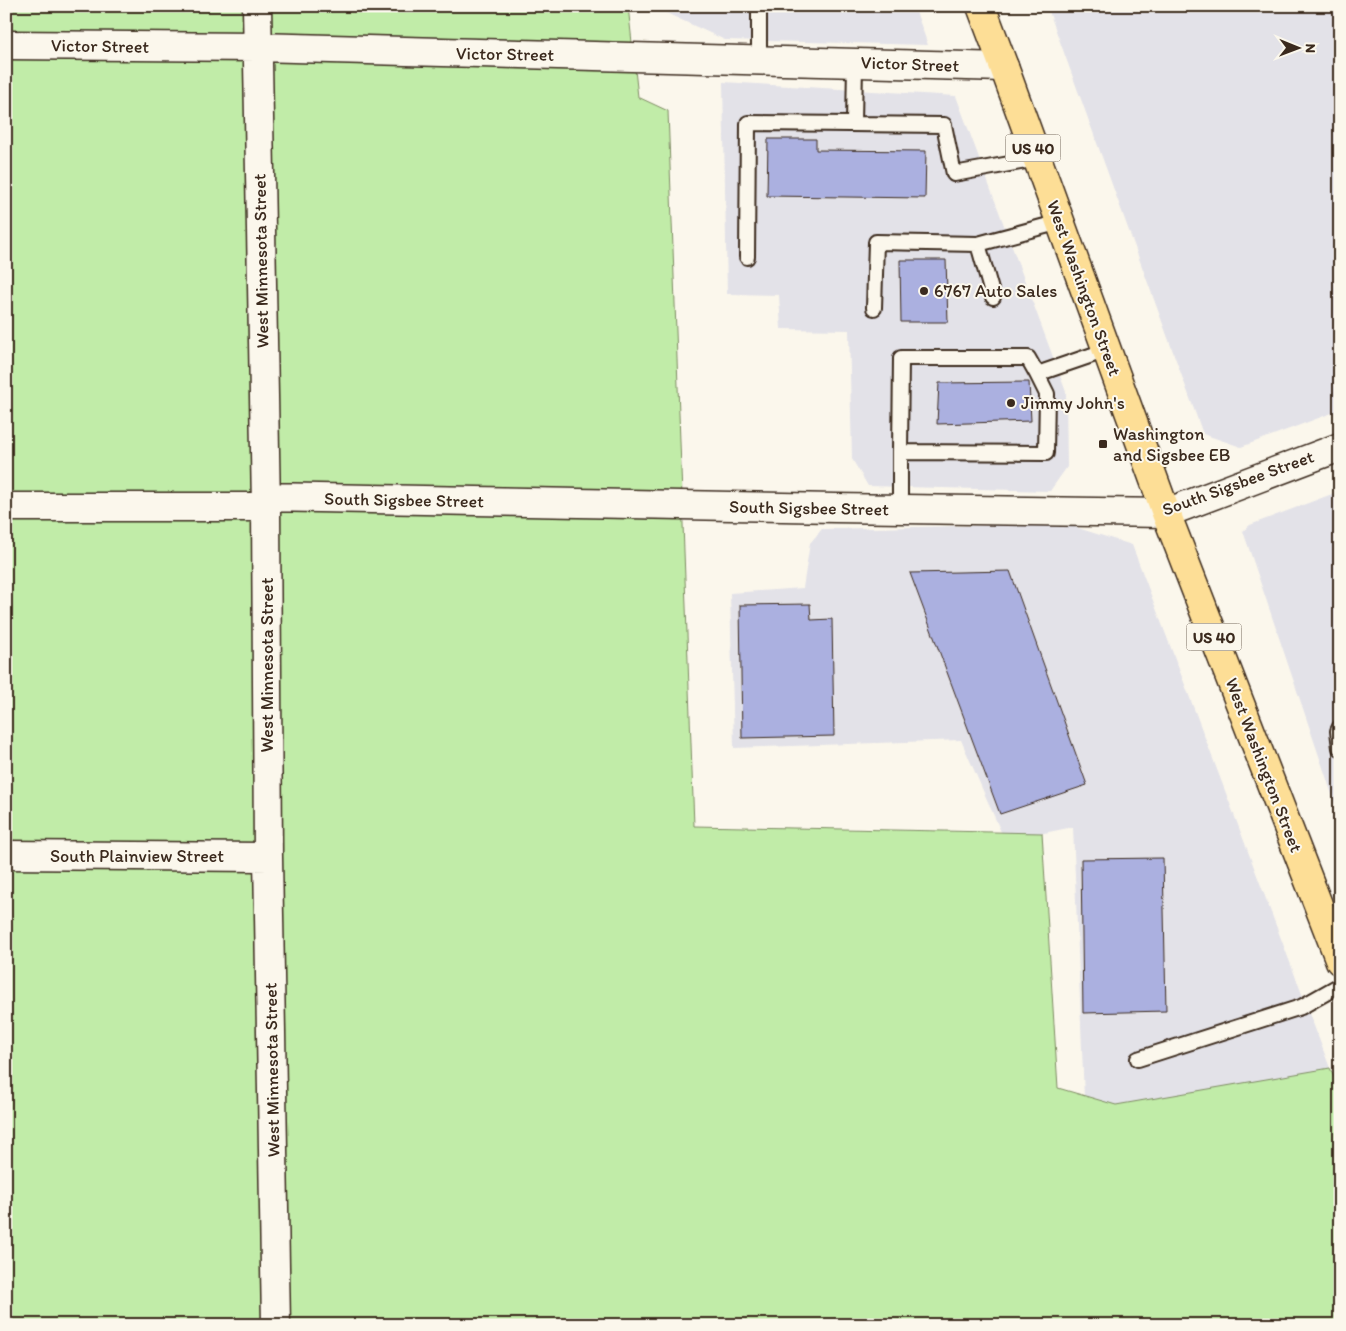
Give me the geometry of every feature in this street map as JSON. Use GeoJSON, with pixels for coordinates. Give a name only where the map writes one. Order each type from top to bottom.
{"type":"FeatureCollection","features":[{"type":"Feature","properties":{"kind":"main road","name":"West Washington Street"},"geometry":{"type":"LineString","coordinates":[[981,6],[1166,513],[1340,961]]}},
{"type":"Feature","properties":{"kind":"street","name":"West Minnesota Street"},"geometry":{"type":"LineString","coordinates":[[257,6],[266,502],[268,857],[276,1325]]}},
{"type":"Feature","properties":{"kind":"street","name":"Victor Street"},"geometry":{"type":"LineString","coordinates":[[6,45],[257,47],[1004,66]]}},
{"type":"Feature","properties":{"kind":"street","name":"South Sigsbee Street"},"geometry":{"type":"LineString","coordinates":[[6,506],[266,502],[1166,513],[1340,447]]}},
{"type":"Feature","properties":{"kind":"street","name":"South Plainview Street"},"geometry":{"type":"LineString","coordinates":[[6,855],[268,857]]}},
{"type":"Feature","properties":{"kind":"lane"},"geometry":{"type":"LineString","coordinates":[[759,6],[759,60]]}},
{"type":"Feature","properties":{"kind":"lane"},"geometry":{"type":"LineString","coordinates":[[854,124],[855,63]]}},
{"type":"Feature","properties":{"kind":"lane"},"geometry":{"type":"LineString","coordinates":[[747,257],[748,123],[944,125],[954,174],[1037,159]]}},
{"type":"Feature","properties":{"kind":"lane"},"geometry":{"type":"LineString","coordinates":[[874,308],[876,242],[978,244],[1060,222]]}},
{"type":"Feature","properties":{"kind":"lane"},"geometry":{"type":"LineString","coordinates":[[978,244],[992,296]]}},
{"type":"Feature","properties":{"kind":"lane"},"geometry":{"type":"LineString","coordinates":[[1037,374],[1107,350]]}},
{"type":"Feature","properties":{"kind":"lane"},"geometry":{"type":"LineString","coordinates":[[900,452],[1046,453],[1047,394],[1028,358],[901,358],[900,452],[900,510]]}},
{"type":"Feature","properties":{"kind":"lane"},"geometry":{"type":"LineString","coordinates":[[1340,727],[1338,731],[1340,748]]}},
{"type":"Feature","properties":{"kind":"lane"},"geometry":{"type":"LineString","coordinates":[[1138,1059],[1301,1007],[1340,985]]}},
{"type":"Feature","properties":{"kind":"shaded area"},"geometry":{"type":"Polygon","coordinates":[[[651,6],[914,6],[928,45],[725,40],[651,6]]]}},
{"type":"Feature","properties":{"kind":"shaded area"},"geometry":{"type":"Polygon","coordinates":[[[1047,6],[1340,6],[1340,410],[1241,447],[1203,434],[1047,6]]]}},
{"type":"Feature","properties":{"kind":"shaded area"},"geometry":{"type":"Polygon","coordinates":[[[723,82],[956,96],[1066,392],[1067,467],[1050,491],[868,486],[852,459],[849,330],[781,329],[779,295],[727,294],[723,82]]]}},
{"type":"Feature","properties":{"kind":"shaded area"},"geometry":{"type":"Polygon","coordinates":[[[1340,491],[1340,818],[1243,531],[1250,525],[1340,491]]]}},
{"type":"Feature","properties":{"kind":"shaded area"},"geometry":{"type":"Polygon","coordinates":[[[1065,524],[1132,545],[1330,1068],[1113,1118],[1084,1098],[1073,827],[1005,841],[961,740],[734,748],[730,593],[803,588],[810,543],[822,529],[1065,524]]]}},
{"type":"Feature","properties":{"kind":"green space"},"geometry":{"type":"Polygon","coordinates":[[[6,6],[628,6],[638,97],[668,111],[694,826],[1042,833],[1058,1088],[1116,1105],[1330,1068],[1340,1091],[1340,1325],[6,1325],[6,6]]]}},
{"type":"Feature","properties":{"kind":"building"},"geometry":{"type":"Polygon","coordinates":[[[768,139],[816,139],[816,150],[926,151],[925,198],[767,196],[768,139]]]}},
{"type":"Feature","properties":{"kind":"building","name":"6767 Auto Sales"},"geometry":{"type":"Polygon","coordinates":[[[900,260],[946,260],[948,322],[901,322],[900,260]]]}},
{"type":"Feature","properties":{"kind":"building"},"geometry":{"type":"Polygon","coordinates":[[[1029,382],[1031,421],[937,424],[939,383],[1029,382]]]}},
{"type":"Feature","properties":{"kind":"building"},"geometry":{"type":"Polygon","coordinates":[[[1010,571],[1087,785],[1000,814],[910,573],[1010,571]]]}},
{"type":"Feature","properties":{"kind":"building"},"geometry":{"type":"Polygon","coordinates":[[[810,604],[811,620],[832,619],[834,736],[742,738],[740,605],[810,604]]]}},
{"type":"Feature","properties":{"kind":"building"},"geometry":{"type":"Polygon","coordinates":[[[1163,858],[1166,1011],[1083,1013],[1081,859],[1163,858]]]}},
{"type":"Feature","properties":{"kind":"place","name":"6767 Auto Sales"},"geometry":{"type":"Point","coordinates":[924,291]}},
{"type":"Feature","properties":{"kind":"place","name":"Jimmy John's"},"geometry":{"type":"Point","coordinates":[1011,403]}},
{"type":"Feature","properties":{"kind":"place","name":"Washington and Sigsbee EB"},"geometry":{"type":"Point","coordinates":[1103,444]}}]}
